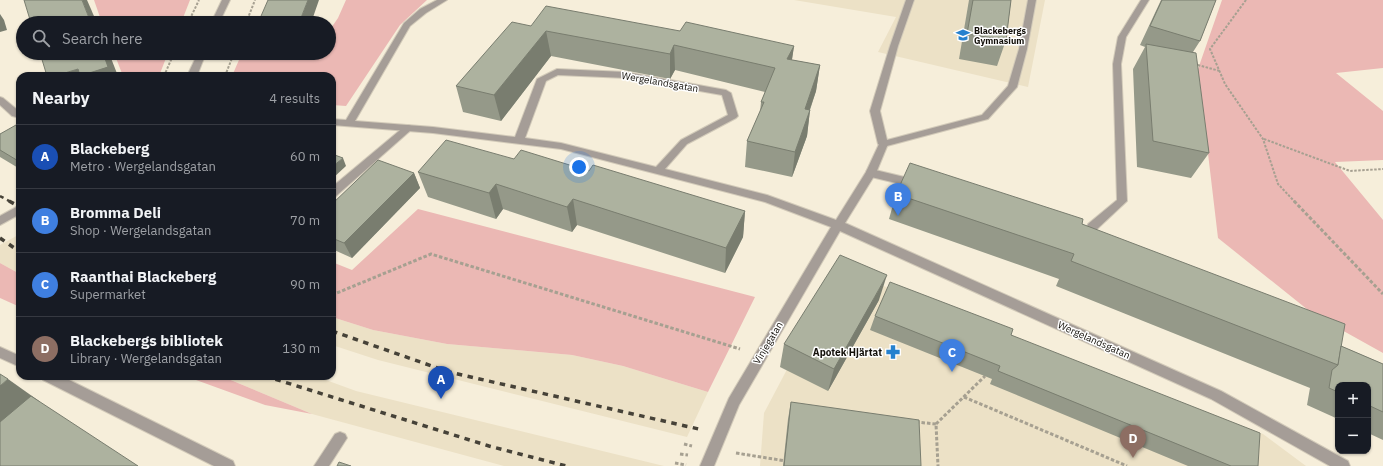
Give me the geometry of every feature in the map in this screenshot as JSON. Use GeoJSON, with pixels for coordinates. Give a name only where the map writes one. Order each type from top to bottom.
{"type":"FeatureCollection","features":[{"type":"Feature","properties":{"kind":"street"},"geometry":{"type":"LineString","coordinates":[[219,16],[226,0]]}},
{"type":"Feature","properties":{"kind":"street"},"geometry":{"type":"LineString","coordinates":[[348,124],[407,25],[423,11],[443,0]]}},
{"type":"Feature","properties":{"kind":"street"},"geometry":{"type":"LineString","coordinates":[[838,225],[870,173],[883,144],[874,111],[910,0]]}},
{"type":"Feature","properties":{"kind":"street"},"geometry":{"type":"LineString","coordinates":[[883,144],[984,117],[1012,87],[1023,49],[1032,0]]}},
{"type":"Feature","properties":{"kind":"street"},"geometry":{"type":"LineString","coordinates":[[1091,228],[1122,201],[1117,64],[1122,37],[1145,0]]}},
{"type":"Feature","properties":{"kind":"street"},"geometry":{"type":"LineString","coordinates":[[194,72],[199,60]]}},
{"type":"Feature","properties":{"kind":"street","name":"Wergelandsgatan"},"geometry":{"type":"LineString","coordinates":[[519,140],[542,79],[557,72],[626,75],[726,93],[733,116],[684,142],[658,171]]}},
{"type":"Feature","properties":{"kind":"street"},"geometry":{"type":"LineString","coordinates":[[0,100],[16,114]]}},
{"type":"Feature","properties":{"kind":"street","name":"Wergelandsgatan"},"geometry":{"type":"LineString","coordinates":[[336,122],[408,128],[561,146],[767,199],[838,225],[1216,395],[1343,466]]}},
{"type":"Feature","properties":{"kind":"street"},"geometry":{"type":"LineString","coordinates":[[336,190],[408,128]]}},
{"type":"Feature","properties":{"kind":"street"},"geometry":{"type":"LineString","coordinates":[[870,173],[924,186]]}},
{"type":"Feature","properties":{"kind":"street"},"geometry":{"type":"LineString","coordinates":[[0,221],[16,211]]}},
{"type":"Feature","properties":{"kind":"street","name":"Vinjegatan"},"geometry":{"type":"LineString","coordinates":[[707,466],[734,402],[838,225]]}},
{"type":"Feature","properties":{"kind":"street"},"geometry":{"type":"LineString","coordinates":[[0,352],[16,360]]}},
{"type":"Feature","properties":{"kind":"street"},"geometry":{"type":"LineString","coordinates":[[56,380],[228,466]]}},
{"type":"Feature","properties":{"kind":"street"},"geometry":{"type":"LineString","coordinates":[[321,466],[340,438]]}},
{"type":"Feature","properties":{"kind":"path"},"geometry":{"type":"LineString","coordinates":[[191,16],[199,0]]}},
{"type":"Feature","properties":{"kind":"path"},"geometry":{"type":"LineString","coordinates":[[249,16],[255,0]]}},
{"type":"Feature","properties":{"kind":"path"},"geometry":{"type":"LineString","coordinates":[[1246,0],[1210,50],[1225,84],[1263,139],[1278,184],[1383,294]]}},
{"type":"Feature","properties":{"kind":"path"},"geometry":{"type":"LineString","coordinates":[[166,72],[171,60]]}},
{"type":"Feature","properties":{"kind":"path"},"geometry":{"type":"LineString","coordinates":[[227,72],[232,60]]}},
{"type":"Feature","properties":{"kind":"path"},"geometry":{"type":"LineString","coordinates":[[1189,62],[1220,71]]}},
{"type":"Feature","properties":{"kind":"path"},"geometry":{"type":"LineString","coordinates":[[1263,139],[1350,171],[1383,169]]}},
{"type":"Feature","properties":{"kind":"path"},"geometry":{"type":"LineString","coordinates":[[336,293],[431,254],[761,356]]}},
{"type":"Feature","properties":{"kind":"path"},"geometry":{"type":"LineString","coordinates":[[938,466],[936,424],[985,376]]}},
{"type":"Feature","properties":{"kind":"path"},"geometry":{"type":"LineString","coordinates":[[964,397],[1127,466]]}},
{"type":"Feature","properties":{"kind":"path"},"geometry":{"type":"LineString","coordinates":[[914,422],[936,424]]}},
{"type":"Feature","properties":{"kind":"path"},"geometry":{"type":"LineString","coordinates":[[684,444],[699,447]]}},
{"type":"Feature","properties":{"kind":"path"},"geometry":{"type":"LineString","coordinates":[[730,452],[791,462]]}},
{"type":"Feature","properties":{"kind":"shaded area"},"geometry":{"type":"Polygon","coordinates":[[[94,0],[190,0],[184,16],[100,16],[94,0]]]}},
{"type":"Feature","properties":{"kind":"shaded area"},"geometry":{"type":"Polygon","coordinates":[[[346,0],[427,0],[400,25],[346,106],[336,105],[336,72],[234,72],[239,60],[336,60],[336,21],[346,0]]]}},
{"type":"Feature","properties":{"kind":"shaded area","name":"Blackebergs Gymnasium"},"geometry":{"type":"Polygon","coordinates":[[[794,0],[1045,0],[1028,87],[878,52],[896,17],[794,0]]]}},
{"type":"Feature","properties":{"kind":"shaded area"},"geometry":{"type":"Polygon","coordinates":[[[1222,0],[1383,0],[1383,68],[1336,73],[1383,111],[1383,160],[1335,162],[1383,220],[1383,353],[1313,314],[1218,238],[1198,69],[1222,0]]]}},
{"type":"Feature","properties":{"kind":"shaded area"},"geometry":{"type":"Polygon","coordinates":[[[117,60],[165,60],[161,72],[121,72],[117,60]]]}},
{"type":"Feature","properties":{"kind":"shaded area"},"geometry":{"type":"Polygon","coordinates":[[[418,209],[755,297],[708,392],[623,366],[572,355],[447,344],[373,330],[336,318],[336,264],[352,270],[418,209]]]}},
{"type":"Feature","properties":{"kind":"shaded area"},"geometry":{"type":"Polygon","coordinates":[[[16,236],[16,272],[0,263],[0,245],[16,236]]]}},
{"type":"Feature","properties":{"kind":"shaded area"},"geometry":{"type":"Polygon","coordinates":[[[0,263],[16,272],[16,305],[0,298],[0,263]]]}},
{"type":"Feature","properties":{"kind":"shaded area"},"geometry":{"type":"Polygon","coordinates":[[[840,269],[1263,434],[1306,466],[760,466],[764,413],[840,269]]]}},
{"type":"Feature","properties":{"kind":"shaded area"},"geometry":{"type":"Polygon","coordinates":[[[336,318],[373,330],[447,344],[572,355],[623,366],[708,392],[687,437],[378,360],[336,346],[336,318]]]}},
{"type":"Feature","properties":{"kind":"shaded area"},"geometry":{"type":"Polygon","coordinates":[[[196,380],[231,380],[312,414],[265,405],[196,380]]]}},
{"type":"Feature","properties":{"kind":"shaded area"},"geometry":{"type":"Polygon","coordinates":[[[231,380],[326,380],[356,391],[664,466],[504,466],[312,414],[231,380]]]}},
{"type":"Feature","properties":{"kind":"building"},"geometry":{"type":"Polygon","coordinates":[[[24,0],[82,0],[88,16],[29,16],[24,0]]]}},
{"type":"Feature","properties":{"kind":"building"},"geometry":{"type":"Polygon","coordinates":[[[268,0],[308,0],[302,16],[261,16],[268,0]]]}},
{"type":"Feature","properties":{"kind":"building"},"geometry":{"type":"Polygon","coordinates":[[[973,0],[1011,0],[1006,40],[967,34],[973,0]]]}},
{"type":"Feature","properties":{"kind":"building"},"geometry":{"type":"Polygon","coordinates":[[[1162,0],[1216,0],[1200,41],[1150,26],[1162,0]]]}},
{"type":"Feature","properties":{"kind":"building"},"geometry":{"type":"Polygon","coordinates":[[[546,6],[680,31],[686,22],[794,46],[787,59],[820,65],[805,109],[810,110],[795,152],[747,141],[764,102],[761,102],[775,68],[674,45],[670,54],[546,31],[494,95],[456,86],[512,22],[531,26],[546,6]]]}},
{"type":"Feature","properties":{"kind":"building"},"geometry":{"type":"Polygon","coordinates":[[[1146,44],[1196,53],[1209,153],[1153,141],[1146,44]]]}},
{"type":"Feature","properties":{"kind":"building"},"geometry":{"type":"Polygon","coordinates":[[[42,60],[106,60],[108,67],[92,72],[79,72],[78,69],[68,72],[46,72],[42,60]]]}},
{"type":"Feature","properties":{"kind":"building"},"geometry":{"type":"Polygon","coordinates":[[[16,125],[16,160],[0,150],[0,134],[16,125]]]}},
{"type":"Feature","properties":{"kind":"building"},"geometry":{"type":"Polygon","coordinates":[[[446,140],[514,159],[521,150],[589,171],[593,165],[745,211],[726,248],[573,199],[567,207],[496,184],[489,193],[418,172],[446,140]]]}},
{"type":"Feature","properties":{"kind":"building"},"geometry":{"type":"Polygon","coordinates":[[[336,155],[343,158],[336,164],[336,155]]]}},
{"type":"Feature","properties":{"kind":"building"},"geometry":{"type":"Polygon","coordinates":[[[378,160],[414,173],[344,243],[336,240],[336,200],[378,160]]]}},
{"type":"Feature","properties":{"kind":"building"},"geometry":{"type":"Polygon","coordinates":[[[910,163],[1083,219],[1082,224],[1345,324],[1338,365],[1071,261],[1074,254],[896,194],[910,163]]]}},
{"type":"Feature","properties":{"kind":"building"},"geometry":{"type":"Polygon","coordinates":[[[840,255],[887,275],[834,369],[784,344],[840,255]]]}},
{"type":"Feature","properties":{"kind":"building"},"geometry":{"type":"Polygon","coordinates":[[[890,282],[1013,329],[1011,335],[1260,433],[1258,466],[1231,466],[998,371],[1000,366],[875,316],[890,282]]]}},
{"type":"Feature","properties":{"kind":"building"},"geometry":{"type":"Polygon","coordinates":[[[1341,346],[1383,364],[1383,412],[1371,406],[1371,382],[1335,382],[1335,391],[1329,388],[1332,370],[1338,365],[1341,346]]]}},
{"type":"Feature","properties":{"kind":"building"},"geometry":{"type":"Polygon","coordinates":[[[0,374],[8,379],[0,386],[0,374]]]}},
{"type":"Feature","properties":{"kind":"building"},"geometry":{"type":"Polygon","coordinates":[[[31,396],[138,466],[0,466],[0,422],[31,396]]]}},
{"type":"Feature","properties":{"kind":"building"},"geometry":{"type":"Polygon","coordinates":[[[791,402],[919,420],[921,466],[784,466],[791,402]]]}},
{"type":"Feature","properties":{"kind":"building"},"geometry":{"type":"Polygon","coordinates":[[[339,462],[351,466],[337,466],[339,462]]]}},
{"type":"Feature","properties":{"kind":"railway"},"geometry":{"type":"LineString","coordinates":[[0,196],[11,202]]}},
{"type":"Feature","properties":{"kind":"railway"},"geometry":{"type":"LineString","coordinates":[[9,201],[16,205]]}},
{"type":"Feature","properties":{"kind":"railway"},"geometry":{"type":"LineString","coordinates":[[0,238],[16,249]]}},
{"type":"Feature","properties":{"kind":"railway"},"geometry":{"type":"LineString","coordinates":[[336,332],[449,372],[703,430]]}},
{"type":"Feature","properties":{"kind":"railway"},"geometry":{"type":"LineString","coordinates":[[278,380],[489,446],[566,466]]}},
{"type":"Feature","properties":{"kind":"place","name":"Blackebergs Gymnasium"},"geometry":{"type":"Point","coordinates":[963,35]}},
{"type":"Feature","properties":{"kind":"place","name":"Bromma Deli"},"geometry":{"type":"Point","coordinates":[898,216]}},
{"type":"Feature","properties":{"kind":"place","name":"Apotek Hjärtat"},"geometry":{"type":"Point","coordinates":[893,352]}},
{"type":"Feature","properties":{"kind":"place","name":"Raanthai Blackeberg"},"geometry":{"type":"Point","coordinates":[952,372]}},
{"type":"Feature","properties":{"kind":"place","name":"Blackeberg"},"geometry":{"type":"Point","coordinates":[441,399]}},
{"type":"Feature","properties":{"kind":"place","name":"Blackebergs bibliotek"},"geometry":{"type":"Point","coordinates":[1133,458]}}]}
